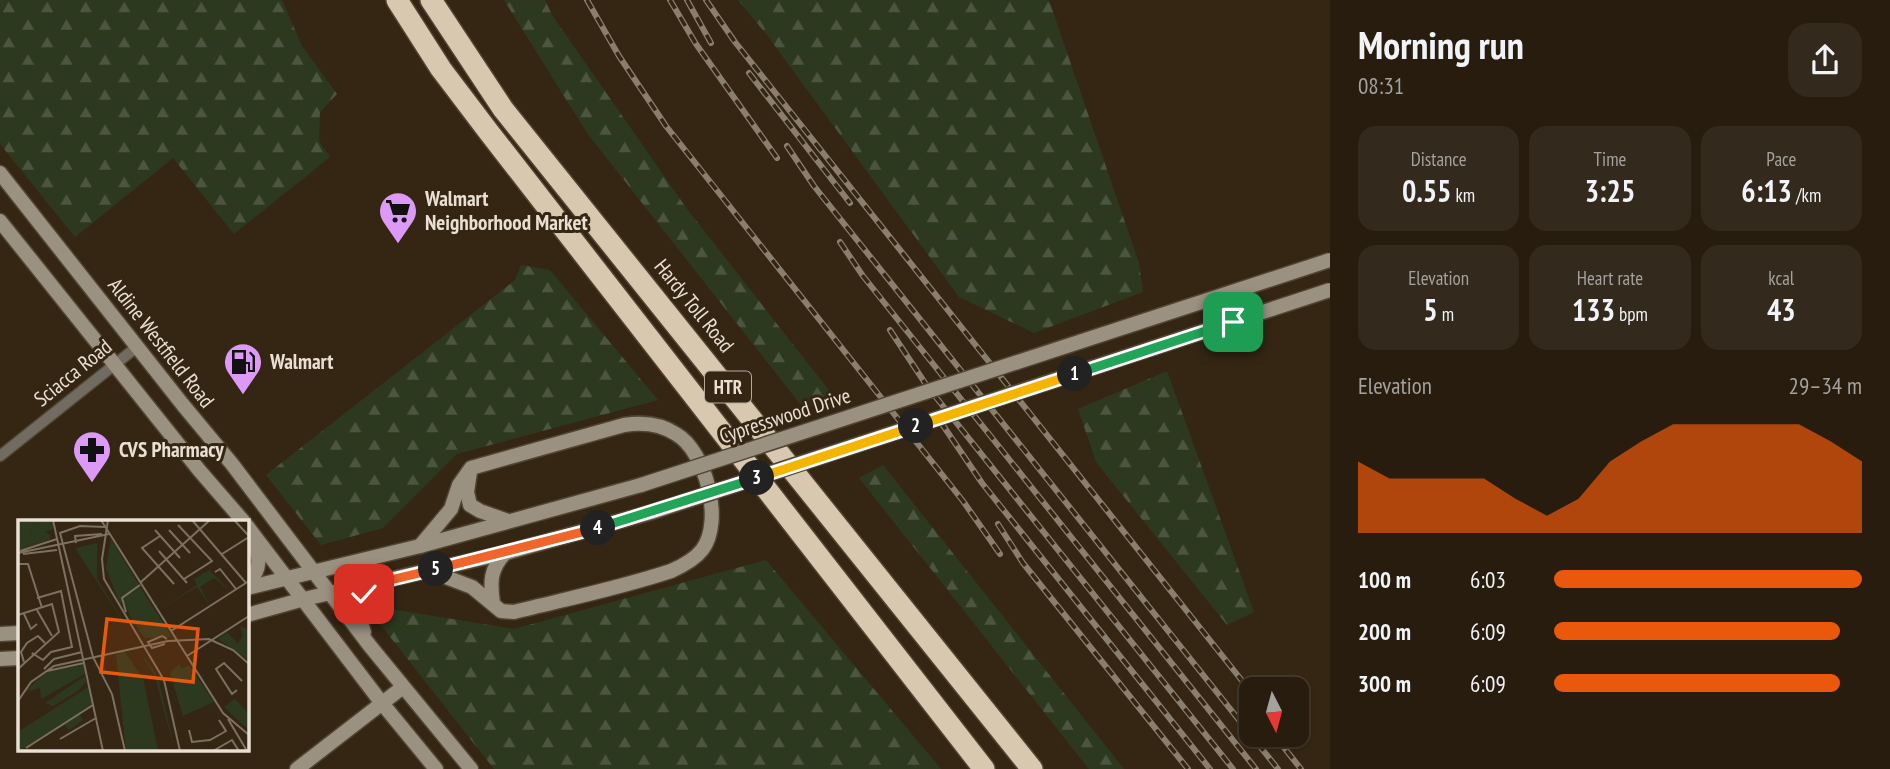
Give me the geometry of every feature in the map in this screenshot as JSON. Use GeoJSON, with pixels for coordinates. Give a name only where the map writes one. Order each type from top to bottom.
{"type":"FeatureCollection","features":[{"type":"Feature","properties":{"kind":"highway","name":"HTR"},"geometry":{"type":"LineString","coordinates":[[397,0],[441,69],[488,131],[984,769]]}},
{"type":"Feature","properties":{"kind":"highway","name":"Hardy Toll Road"},"geometry":{"type":"LineString","coordinates":[[431,0],[503,109],[1032,769]]}},
{"type":"Feature","properties":{"kind":"main road","name":"Aldine Westfield Road"},"geometry":{"type":"LineString","coordinates":[[0,173],[232,464],[369,646],[471,769]]}},
{"type":"Feature","properties":{"kind":"main road"},"geometry":{"type":"LineString","coordinates":[[0,221],[242,520]]}},
{"type":"Feature","properties":{"kind":"main road","name":"Cypresswood Drive"},"geometry":{"type":"LineString","coordinates":[[248,589],[421,546],[641,485],[1330,260]]}},
{"type":"Feature","properties":{"kind":"main road"},"geometry":{"type":"LineString","coordinates":[[248,615],[304,599],[505,553],[652,512],[1330,290]]}},
{"type":"Feature","properties":{"kind":"main road"},"geometry":{"type":"LineString","coordinates":[[421,546],[451,509],[459,485],[471,468],[624,425],[649,424],[676,434],[689,445],[705,476],[713,505],[709,536],[702,551],[673,570],[514,612],[501,611],[472,587],[430,571]]}},
{"type":"Feature","properties":{"kind":"main road"},"geometry":{"type":"LineString","coordinates":[[471,468],[467,492],[470,505],[480,512],[509,521]]}},
{"type":"Feature","properties":{"kind":"main road"},"geometry":{"type":"LineString","coordinates":[[248,528],[381,702],[436,769]]}},
{"type":"Feature","properties":{"kind":"main road"},"geometry":{"type":"LineString","coordinates":[[248,529],[260,556],[258,570],[248,582]]}},
{"type":"Feature","properties":{"kind":"main road"},"geometry":{"type":"LineString","coordinates":[[494,603],[491,577],[497,561],[505,553]]}},
{"type":"Feature","properties":{"kind":"main road"},"geometry":{"type":"LineString","coordinates":[[369,646],[357,613],[364,594],[378,583]]}},
{"type":"Feature","properties":{"kind":"main road"},"geometry":{"type":"LineString","coordinates":[[0,634],[18,633]]}},
{"type":"Feature","properties":{"kind":"main road"},"geometry":{"type":"LineString","coordinates":[[0,659],[18,658]]}},
{"type":"Feature","properties":{"kind":"main road"},"geometry":{"type":"LineString","coordinates":[[297,769],[403,687]]}},
{"type":"Feature","properties":{"kind":"street","name":"Sciacca Road"},"geometry":{"type":"LineString","coordinates":[[0,456],[138,346]]}},
{"type":"Feature","properties":{"kind":"green space"},"geometry":{"type":"Polygon","coordinates":[[[0,0],[282,0],[302,46],[337,94],[320,112],[319,141],[330,157],[234,234],[173,158],[75,237],[0,144],[0,0]]]}},
{"type":"Feature","properties":{"kind":"green space"},"geometry":{"type":"Polygon","coordinates":[[[504,0],[545,0],[552,15],[687,209],[835,398],[804,409],[587,133],[504,0]]]}},
{"type":"Feature","properties":{"kind":"green space"},"geometry":{"type":"Polygon","coordinates":[[[738,0],[1049,0],[1139,263],[1143,292],[1034,333],[959,297],[767,35],[738,0]]]}},
{"type":"Feature","properties":{"kind":"green space"},"geometry":{"type":"Polygon","coordinates":[[[521,265],[550,270],[658,400],[457,454],[383,528],[321,545],[266,475],[515,280],[521,265]]]}},
{"type":"Feature","properties":{"kind":"green space"},"geometry":{"type":"Polygon","coordinates":[[[1167,371],[1254,612],[1227,625],[1096,462],[1078,409],[1167,371]]]}},
{"type":"Feature","properties":{"kind":"green space"},"geometry":{"type":"Polygon","coordinates":[[[883,465],[1124,769],[1089,769],[859,478],[883,465]]]}},
{"type":"Feature","properties":{"kind":"green space"},"geometry":{"type":"Polygon","coordinates":[[[766,560],[941,769],[494,769],[365,605],[514,629],[766,560]]]}},
{"type":"Feature","properties":{"kind":"railway"},"geometry":{"type":"LineString","coordinates":[[587,0],[619,56],[666,126],[963,501],[1000,554]]}},
{"type":"Feature","properties":{"kind":"railway"},"geometry":{"type":"LineString","coordinates":[[670,0],[696,44],[777,158]]}},
{"type":"Feature","properties":{"kind":"railway"},"geometry":{"type":"LineString","coordinates":[[687,0],[711,43]]}},
{"type":"Feature","properties":{"kind":"railway"},"geometry":{"type":"LineString","coordinates":[[706,0],[735,42],[1239,677]]}},
{"type":"Feature","properties":{"kind":"railway"},"geometry":{"type":"LineString","coordinates":[[749,73],[850,203]]}},
{"type":"Feature","properties":{"kind":"railway"},"geometry":{"type":"LineString","coordinates":[[787,146],[814,186],[1278,769]]}},
{"type":"Feature","properties":{"kind":"railway"},"geometry":{"type":"LineString","coordinates":[[840,242],[863,276],[1256,769]]}},
{"type":"Feature","properties":{"kind":"railway"},"geometry":{"type":"LineString","coordinates":[[890,330],[927,386],[1233,769]]}},
{"type":"Feature","properties":{"kind":"railway"},"geometry":{"type":"LineString","coordinates":[[940,421],[982,483],[1210,769]]}},
{"type":"Feature","properties":{"kind":"railway"},"geometry":{"type":"LineString","coordinates":[[998,524],[1023,563],[1188,769]]}},
{"type":"Feature","properties":{"kind":"railway"},"geometry":{"type":"LineString","coordinates":[[1284,747],[1301,769]]}},
{"type":"Feature","properties":{"kind":"place","name":"Walmart Neighborhood Market"},"geometry":{"type":"Point","coordinates":[398,245]}},
{"type":"Feature","properties":{"kind":"place","name":"Walmart"},"geometry":{"type":"Point","coordinates":[243,396]}},
{"type":"Feature","properties":{"kind":"place","name":"CVS Pharmacy"},"geometry":{"type":"Point","coordinates":[92,484]}},
{"type":"Feature","properties":{"kind":"route"},"geometry":{"type":"LineString","coordinates":[[364,594],[378,583],[505,553],[652,512],[1233,322]]}}]}
